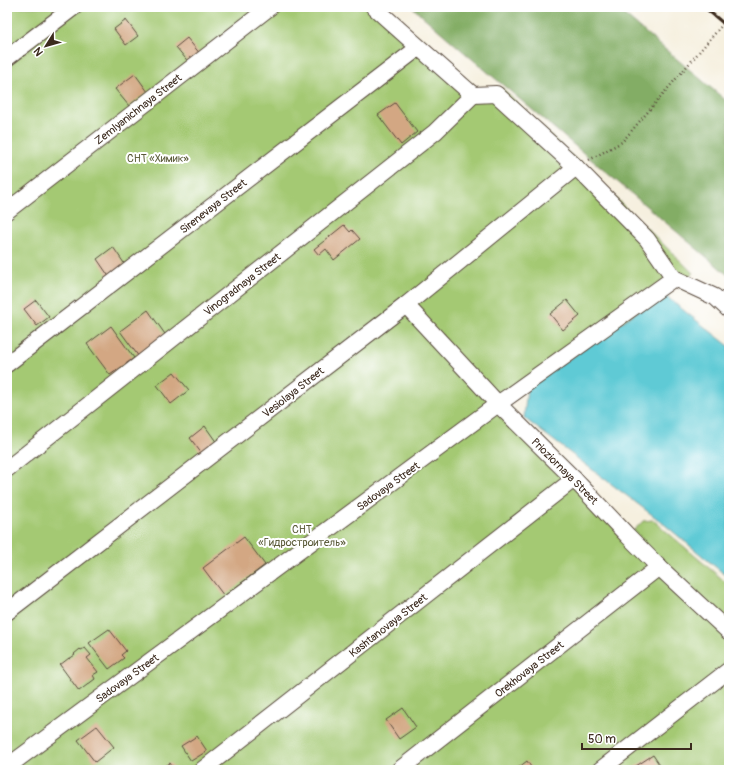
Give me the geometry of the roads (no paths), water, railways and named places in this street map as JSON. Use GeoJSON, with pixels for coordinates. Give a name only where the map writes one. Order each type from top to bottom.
{"type":"FeatureCollection","features":[{"type":"Feature","properties":{"kind":"street"},"geometry":{"type":"LineString","coordinates":[[7,58],[74,7]]}},
{"type":"Feature","properties":{"kind":"street","name":"Zemlyanichnaya Street"},"geometry":{"type":"LineString","coordinates":[[7,211],[270,7]]}},
{"type":"Feature","properties":{"kind":"street"},"geometry":{"type":"LineString","coordinates":[[374,7],[473,96],[496,94],[576,167],[648,239],[674,278],[715,297],[729,310]]}},
{"type":"Feature","properties":{"kind":"street","name":"Sirenevaya Street"},"geometry":{"type":"LineString","coordinates":[[7,364],[418,48]]}},
{"type":"Feature","properties":{"kind":"street","name":"Vinogradnaya Street"},"geometry":{"type":"LineString","coordinates":[[7,468],[435,132],[473,96]]}},
{"type":"Feature","properties":{"kind":"street","name":"Vesiolaya Street"},"geometry":{"type":"LineString","coordinates":[[7,612],[406,305],[576,167]]}},
{"type":"Feature","properties":{"kind":"street","name":"Sadovaya Street"},"geometry":{"type":"LineString","coordinates":[[7,767],[498,404],[674,278]]}},
{"type":"Feature","properties":{"kind":"street","name":"Prioziornaya Street"},"geometry":{"type":"LineString","coordinates":[[406,305],[498,404],[574,479],[628,536],[729,632]]}},
{"type":"Feature","properties":{"kind":"street","name":"Kashtanovaya Street"},"geometry":{"type":"LineString","coordinates":[[202,770],[574,479]]}},
{"type":"Feature","properties":{"kind":"street","name":"Orekhovaya Street"},"geometry":{"type":"LineString","coordinates":[[399,770],[659,567]]}},
{"type":"Feature","properties":{"kind":"street"},"geometry":{"type":"LineString","coordinates":[[600,770],[729,670]]}},
{"type":"Feature","properties":{"kind":"water"},"geometry":{"type":"Polygon","coordinates":[[[663,294],[729,346],[729,578],[659,520],[524,418],[527,388],[663,294]]]}},
{"type":"Feature","properties":{"kind":"railway"},"geometry":{"type":"LineString","coordinates":[[704,7],[729,28]]}},
{"type":"Feature","properties":{"kind":"park label","name":"СНТ «Химик»"},"geometry":{"type":"Point","coordinates":[158,158]}},
{"type":"Feature","properties":{"kind":"park label","name":"СНТ «Гидростроитель»"},"geometry":{"type":"Point","coordinates":[302,535]}}]}
